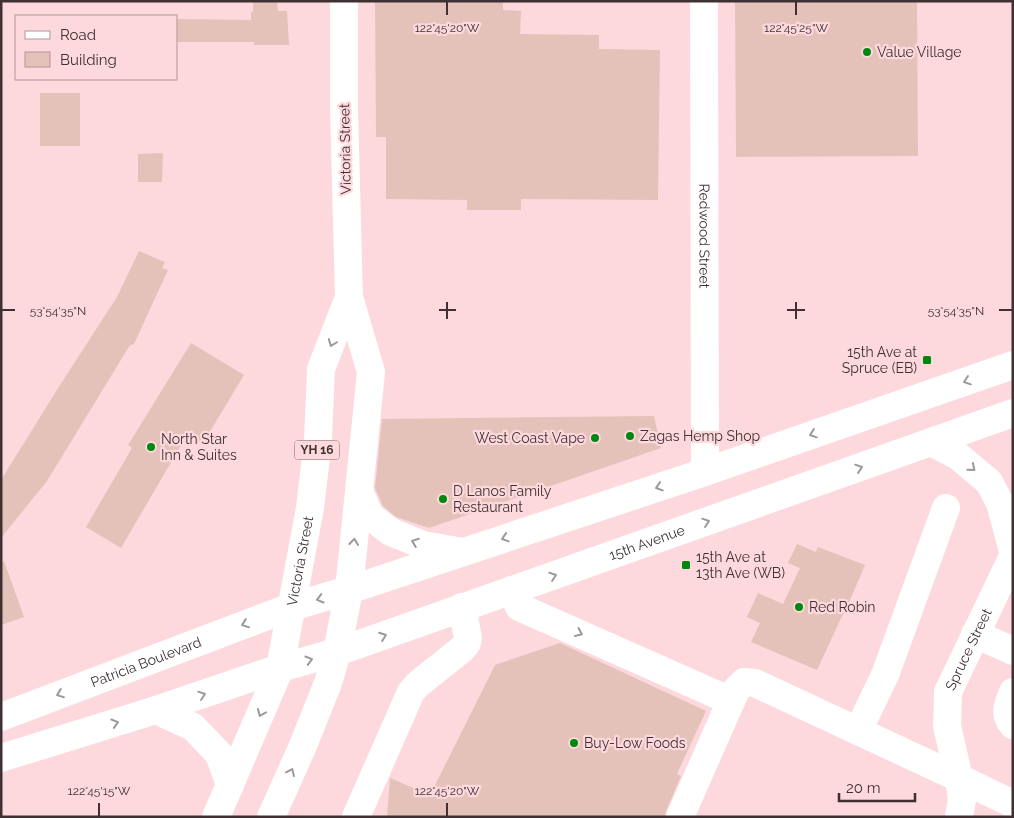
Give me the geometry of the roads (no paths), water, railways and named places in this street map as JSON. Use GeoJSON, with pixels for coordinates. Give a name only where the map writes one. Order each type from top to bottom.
{"type":"FeatureCollection","features":[{"type":"Feature","properties":{"kind":"main road","name":"Victoria Street"},"geometry":{"type":"LineString","coordinates":[[271,817],[328,684],[337,652],[349,590],[371,372],[349,297],[344,109],[344,1]]}},
{"type":"Feature","properties":{"kind":"main road","name":"Redwood Street"},"geometry":{"type":"LineString","coordinates":[[704,1],[705,472]]}},
{"type":"Feature","properties":{"kind":"main road","name":"Victoria Street"},"geometry":{"type":"LineString","coordinates":[[216,817],[280,668],[311,498],[318,440],[321,370],[349,297]]}},
{"type":"Feature","properties":{"kind":"main road"},"geometry":{"type":"LineString","coordinates":[[291,607],[349,590],[705,472],[1013,365]]}},
{"type":"Feature","properties":{"kind":"main road","name":"15th Avenue"},"geometry":{"type":"LineString","coordinates":[[280,668],[337,652],[1013,413]]}},
{"type":"Feature","properties":{"kind":"main road"},"geometry":{"type":"LineString","coordinates":[[931,442],[958,456],[989,482],[1000,503],[1013,551]]}},
{"type":"Feature","properties":{"kind":"main road"},"geometry":{"type":"LineString","coordinates":[[359,491],[370,516],[391,532],[423,545],[463,552]]}},
{"type":"Feature","properties":{"kind":"main road"},"geometry":{"type":"LineString","coordinates":[[858,731],[885,674],[946,508]]}},
{"type":"Feature","properties":{"kind":"main road","name":"Spruce Street"},"geometry":{"type":"LineString","coordinates":[[959,817],[962,800],[947,726],[948,692],[1013,556]]}},
{"type":"Feature","properties":{"kind":"main road"},"geometry":{"type":"LineString","coordinates":[[512,590],[518,606],[730,701]]}},
{"type":"Feature","properties":{"kind":"main road","name":"Patricia Boulevard"},"geometry":{"type":"LineString","coordinates":[[1,717],[291,607]]}},
{"type":"Feature","properties":{"kind":"main road"},"geometry":{"type":"LineString","coordinates":[[356,817],[411,692],[417,685],[462,650],[467,643],[468,638],[462,607]]}},
{"type":"Feature","properties":{"kind":"main road"},"geometry":{"type":"LineString","coordinates":[[975,634],[1013,651]]}},
{"type":"Feature","properties":{"kind":"main road"},"geometry":{"type":"LineString","coordinates":[[1,758],[156,710],[280,668]]}},
{"type":"Feature","properties":{"kind":"main road"},"geometry":{"type":"LineString","coordinates":[[680,817],[730,701],[736,689],[744,682],[755,684],[1013,804]]}},
{"type":"Feature","properties":{"kind":"main road"},"geometry":{"type":"LineString","coordinates":[[1013,692],[1006,714],[1013,725]]}},
{"type":"Feature","properties":{"kind":"main road"},"geometry":{"type":"LineString","coordinates":[[156,710],[193,727],[219,754],[230,785]]}},
{"type":"Feature","properties":{"kind":"place","name":"Value Village"},"geometry":{"type":"Point","coordinates":[867,52]}},
{"type":"Feature","properties":{"kind":"place","name":"15th Ave at Spruce (EB)"},"geometry":{"type":"Point","coordinates":[927,360]}},
{"type":"Feature","properties":{"kind":"place","name":"Zagas Hemp Shop"},"geometry":{"type":"Point","coordinates":[630,436]}},
{"type":"Feature","properties":{"kind":"place","name":"West Coast Vape"},"geometry":{"type":"Point","coordinates":[595,438]}},
{"type":"Feature","properties":{"kind":"place","name":"North Star Inn & Suites"},"geometry":{"type":"Point","coordinates":[151,447]}},
{"type":"Feature","properties":{"kind":"place","name":"D Lanos Family Restaurant"},"geometry":{"type":"Point","coordinates":[443,499]}},
{"type":"Feature","properties":{"kind":"place","name":"15th Ave at 13th Ave (WB)"},"geometry":{"type":"Point","coordinates":[686,565]}},
{"type":"Feature","properties":{"kind":"place","name":"Red Robin"},"geometry":{"type":"Point","coordinates":[799,607]}},
{"type":"Feature","properties":{"kind":"place","name":"Buy-Low Foods"},"geometry":{"type":"Point","coordinates":[574,743]}}]}
